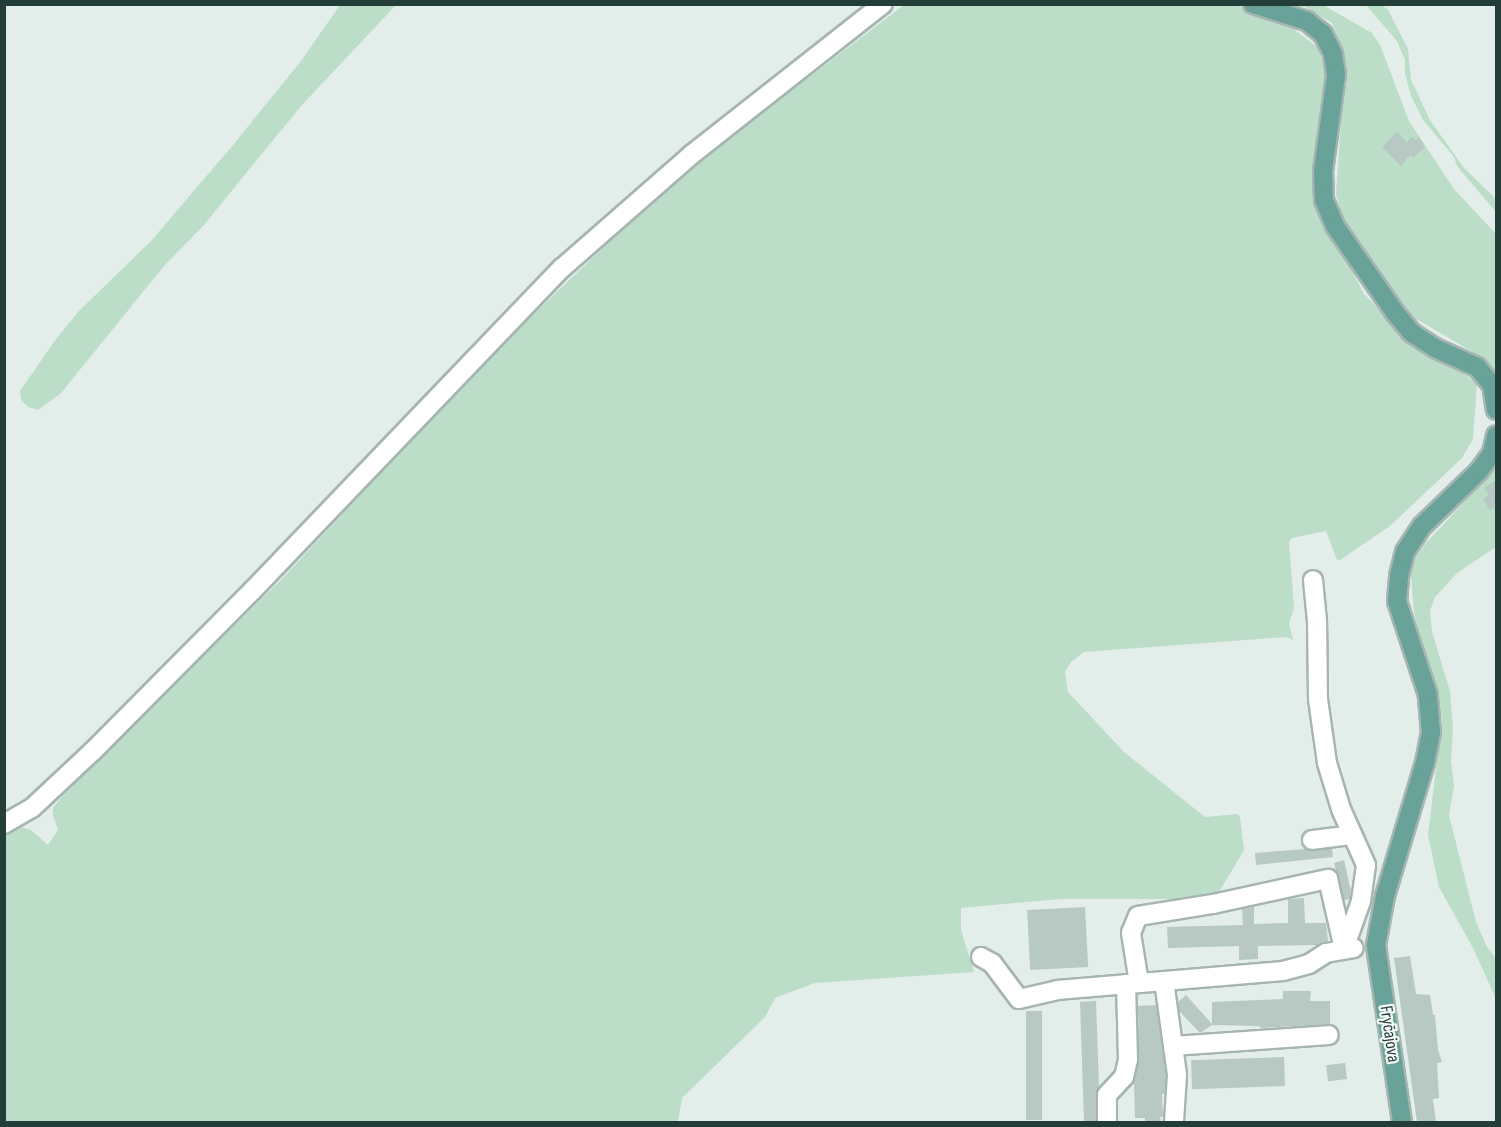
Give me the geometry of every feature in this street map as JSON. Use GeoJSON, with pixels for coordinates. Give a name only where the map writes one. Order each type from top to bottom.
{"type":"FeatureCollection","features":[{"type":"Feature","properties":{"kind":"main road"},"geometry":{"type":"LineString","coordinates":[[1253,4],[1307,21],[1323,34],[1333,54],[1336,75],[1323,171],[1324,200],[1335,226],[1396,314],[1412,333],[1435,348],[1477,367],[1491,386],[1497,410]]}},
{"type":"Feature","properties":{"kind":"main road","name":"Fryčajova"},"geometry":{"type":"LineString","coordinates":[[1402,1122],[1376,945],[1385,896],[1431,732],[1428,695],[1397,601],[1398,576],[1405,552],[1422,526],[1479,471],[1492,453],[1497,435]]}},
{"type":"Feature","properties":{"kind":"lane"},"geometry":{"type":"LineString","coordinates":[[4,824],[32,808],[102,743],[253,590],[562,268],[691,155],[883,4]]}},
{"type":"Feature","properties":{"kind":"lane"},"geometry":{"type":"LineString","coordinates":[[1312,580],[1317,621],[1318,699],[1327,763],[1341,809],[1366,865],[1361,901],[1349,948]]}},
{"type":"Feature","properties":{"kind":"lane"},"geometry":{"type":"LineString","coordinates":[[1312,840],[1352,835]]}},
{"type":"Feature","properties":{"kind":"lane"},"geometry":{"type":"LineString","coordinates":[[1107,1122],[1107,1095],[1124,1077],[1128,1060],[1132,984],[1131,933],[1138,916],[1214,904],[1328,879],[1349,948]]}},
{"type":"Feature","properties":{"kind":"lane"},"geometry":{"type":"LineString","coordinates":[[981,957],[992,963],[1019,999],[1057,990],[1283,971],[1309,964],[1326,953],[1349,948]]}},
{"type":"Feature","properties":{"kind":"lane"},"geometry":{"type":"LineString","coordinates":[[1164,981],[1177,1076],[1174,1122]]}},
{"type":"Feature","properties":{"kind":"lane"},"geometry":{"type":"LineString","coordinates":[[1173,1046],[1329,1035]]}},
{"type":"Feature","properties":{"kind":"green space"},"geometry":{"type":"Polygon","coordinates":[[[340,5],[396,5],[301,106],[203,226],[164,266],[61,393],[38,410],[28,407],[21,400],[20,391],[56,339],[79,311],[151,241],[233,145],[301,61],[340,5]]]}},
{"type":"Feature","properties":{"kind":"green space"},"geometry":{"type":"Polygon","coordinates":[[[904,5],[1238,5],[1248,11],[1286,23],[1317,47],[1326,69],[1315,164],[1318,203],[1364,294],[1420,349],[1466,375],[1477,384],[1473,439],[1462,458],[1390,526],[1340,560],[1337,560],[1326,531],[1292,538],[1289,542],[1294,608],[1289,624],[1293,640],[1286,637],[1084,652],[1071,662],[1065,672],[1068,692],[1124,752],[1205,817],[1238,814],[1244,850],[1219,892],[1174,899],[1060,899],[961,908],[961,930],[974,972],[815,983],[775,998],[765,1017],[682,1098],[678,1122],[5,1122],[4,836],[20,827],[31,830],[48,845],[58,830],[53,808],[73,783],[280,581],[493,353],[651,202],[708,154],[904,5]]]}},
{"type":"Feature","properties":{"kind":"green space"},"geometry":{"type":"Polygon","coordinates":[[[1292,5],[1323,5],[1372,33],[1380,45],[1409,121],[1454,189],[1496,234],[1496,374],[1471,351],[1413,317],[1363,253],[1343,219],[1336,194],[1341,121],[1347,81],[1344,54],[1332,23],[1305,7],[1292,5]]]}},
{"type":"Feature","properties":{"kind":"green space"},"geometry":{"type":"Polygon","coordinates":[[[1366,5],[1382,5],[1388,10],[1408,49],[1411,80],[1430,120],[1464,168],[1496,199],[1496,212],[1457,166],[1454,157],[1423,120],[1411,96],[1405,74],[1405,60],[1397,41],[1366,5]]]}},
{"type":"Feature","properties":{"kind":"green space"},"geometry":{"type":"Polygon","coordinates":[[[1496,468],[1496,547],[1457,573],[1435,597],[1430,611],[1432,632],[1450,691],[1453,727],[1451,761],[1454,786],[1449,815],[1476,922],[1486,945],[1496,959],[1496,999],[1473,948],[1439,887],[1428,835],[1442,720],[1414,613],[1411,565],[1426,543],[1496,468]]]}},
{"type":"Feature","properties":{"kind":"building"},"geometry":{"type":"Polygon","coordinates":[[[1397,132],[1407,142],[1412,137],[1416,140],[1419,137],[1425,147],[1413,158],[1410,155],[1401,166],[1382,147],[1397,132]]]}},
{"type":"Feature","properties":{"kind":"building"},"geometry":{"type":"Polygon","coordinates":[[[1497,479],[1497,506],[1490,510],[1483,499],[1489,495],[1484,488],[1497,479]]]}},
{"type":"Feature","properties":{"kind":"building"},"geometry":{"type":"Polygon","coordinates":[[[1332,849],[1333,857],[1256,865],[1255,853],[1332,849]]]}},
{"type":"Feature","properties":{"kind":"building"},"geometry":{"type":"Polygon","coordinates":[[[1344,860],[1351,892],[1350,899],[1344,900],[1334,863],[1344,860]]]}},
{"type":"Feature","properties":{"kind":"building"},"geometry":{"type":"Polygon","coordinates":[[[1304,898],[1305,923],[1326,923],[1328,941],[1318,945],[1258,946],[1258,959],[1239,960],[1239,946],[1168,948],[1167,927],[1243,925],[1242,909],[1254,907],[1254,924],[1288,923],[1288,899],[1304,898]]]}},
{"type":"Feature","properties":{"kind":"building"},"geometry":{"type":"Polygon","coordinates":[[[1085,907],[1088,967],[1030,970],[1027,910],[1085,907]]]}},
{"type":"Feature","properties":{"kind":"building"},"geometry":{"type":"Polygon","coordinates":[[[1410,956],[1416,994],[1430,995],[1433,1015],[1435,1015],[1438,1050],[1442,1062],[1437,1063],[1439,1098],[1433,1099],[1436,1122],[1417,1122],[1394,958],[1410,956]]]}},
{"type":"Feature","properties":{"kind":"building"},"geometry":{"type":"Polygon","coordinates":[[[1283,991],[1311,991],[1310,1001],[1330,1001],[1330,1024],[1261,1028],[1259,1026],[1212,1025],[1200,1033],[1179,1011],[1178,1002],[1186,995],[1212,1024],[1212,1002],[1283,999],[1283,991]]]}},
{"type":"Feature","properties":{"kind":"building"},"geometry":{"type":"Polygon","coordinates":[[[1096,1001],[1099,1087],[1096,1095],[1096,1122],[1084,1122],[1080,1002],[1096,1001]]]}},
{"type":"Feature","properties":{"kind":"building"},"geometry":{"type":"Polygon","coordinates":[[[1156,1005],[1166,1075],[1165,1094],[1162,1094],[1163,1117],[1160,1117],[1161,1122],[1145,1122],[1145,1118],[1135,1118],[1134,1082],[1139,1060],[1138,1006],[1156,1005]]]}},
{"type":"Feature","properties":{"kind":"building"},"geometry":{"type":"Polygon","coordinates":[[[1026,1011],[1042,1011],[1042,1120],[1026,1120],[1026,1011]]]}},
{"type":"Feature","properties":{"kind":"building"},"geometry":{"type":"Polygon","coordinates":[[[1284,1057],[1285,1086],[1192,1089],[1191,1060],[1284,1057]]]}},
{"type":"Feature","properties":{"kind":"building"},"geometry":{"type":"Polygon","coordinates":[[[1345,1063],[1347,1079],[1328,1081],[1326,1065],[1345,1063]]]}}]}
